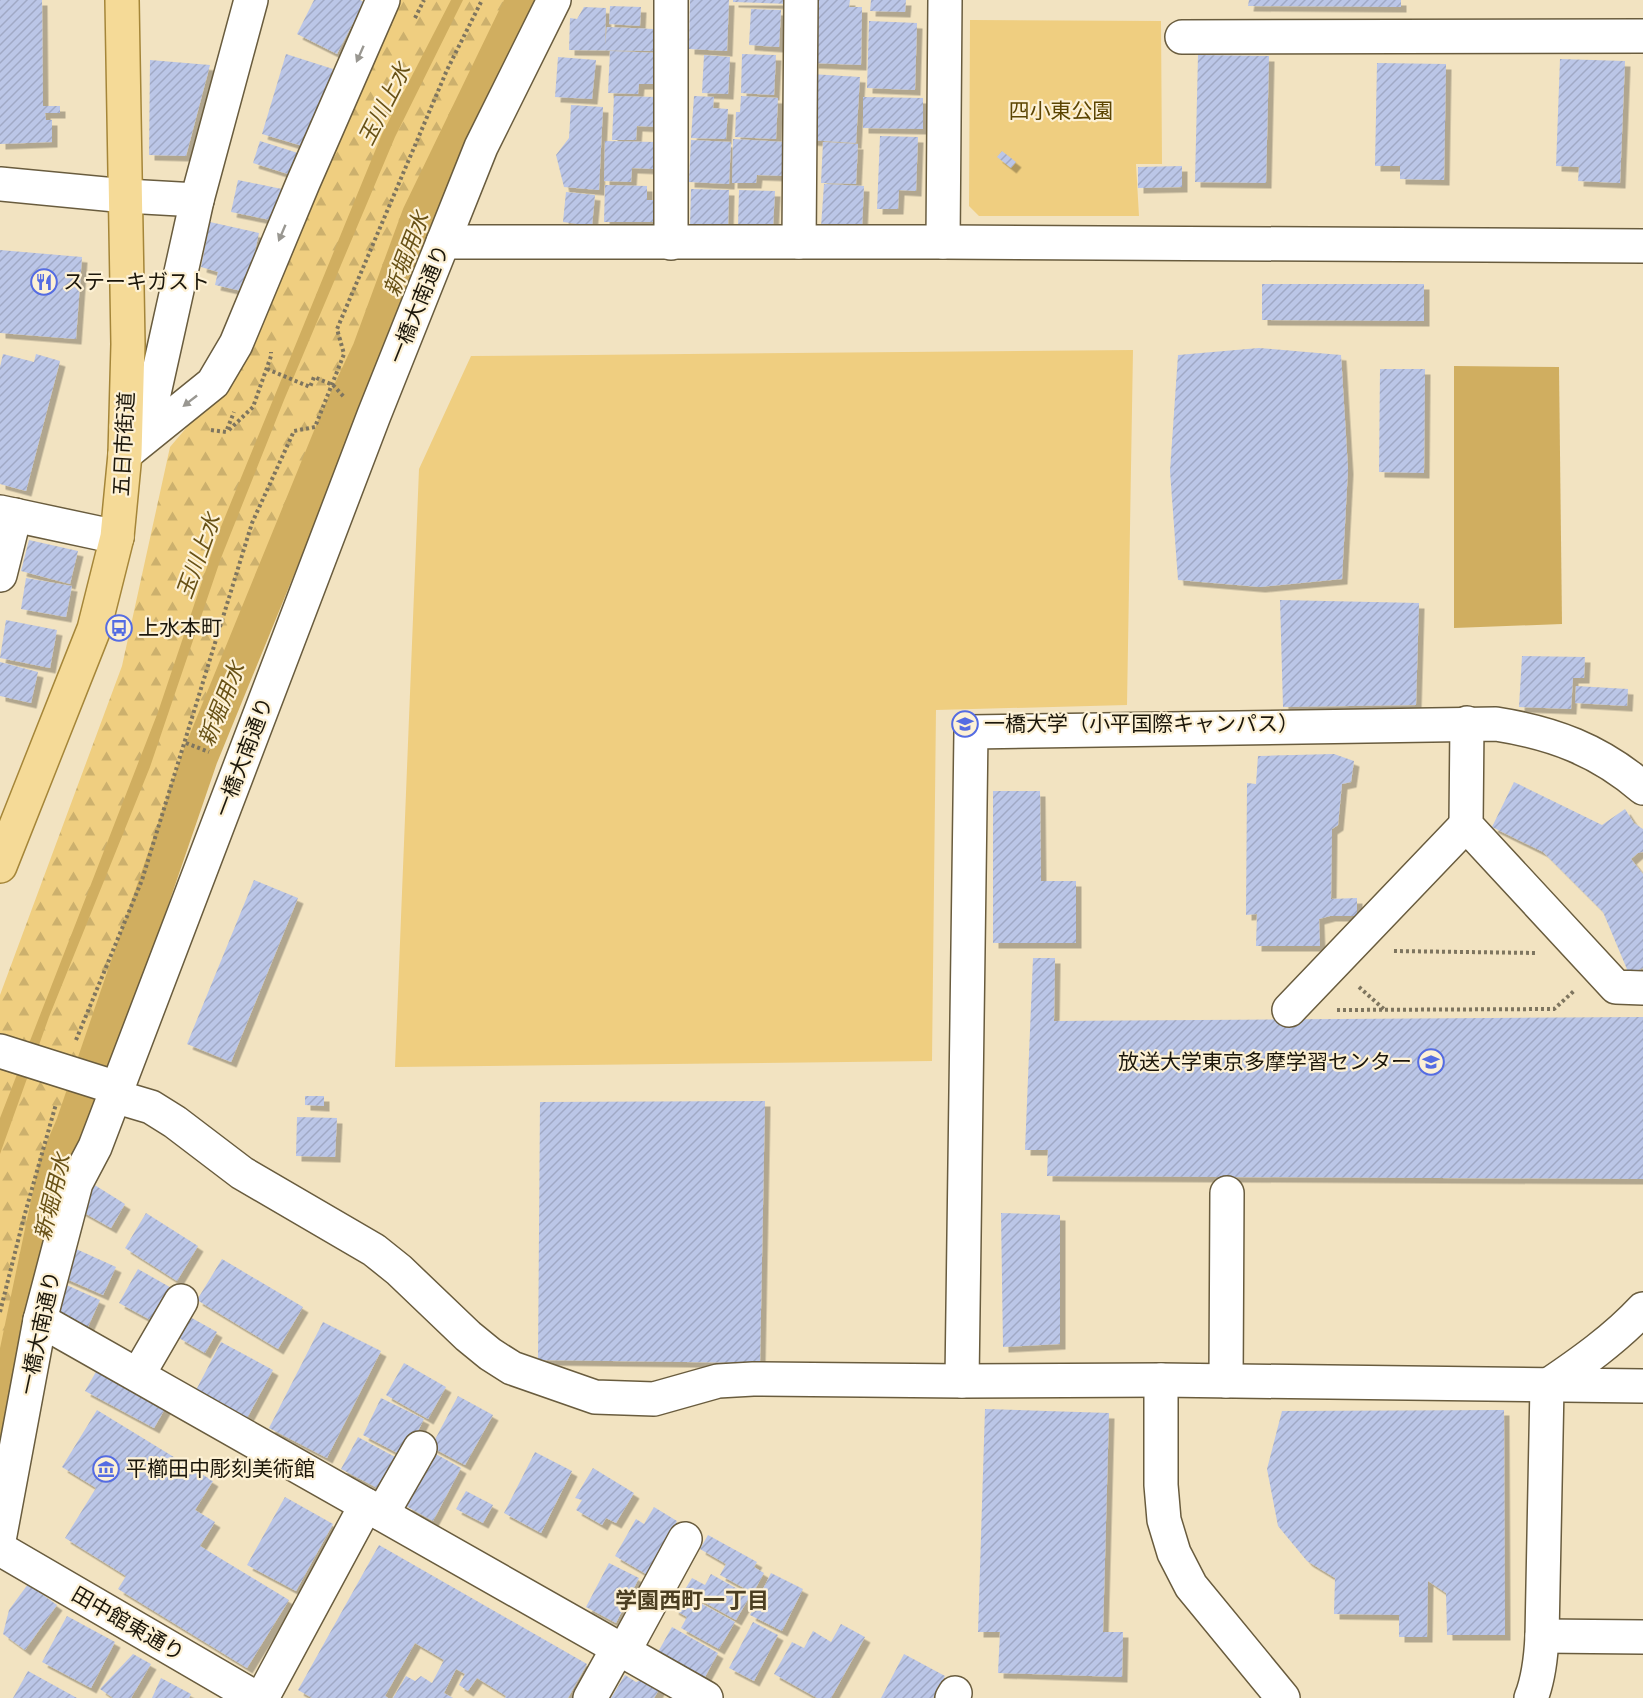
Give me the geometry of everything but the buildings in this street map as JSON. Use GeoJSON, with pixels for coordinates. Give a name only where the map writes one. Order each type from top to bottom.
{"type":"FeatureCollection","features":[{"type":"Feature","properties":{"kind":"main road","name":"五日市街道"},"geometry":{"type":"LineString","coordinates":[[0,866],[94,628],[117,537],[125,440],[128,344],[122,0]]}},
{"type":"Feature","properties":{"kind":"street"},"geometry":{"type":"LineString","coordinates":[[125,440],[153,398],[197,200],[251,0]]}},
{"type":"Feature","properties":{"kind":"street"},"geometry":{"type":"LineString","coordinates":[[125,440],[213,383],[230,354],[383,0]]}},
{"type":"Feature","properties":{"kind":"street","name":"一橋大南通り"},"geometry":{"type":"LineString","coordinates":[[0,1535],[40,1320],[76,1183],[95,1147],[90,1076],[362,448],[482,147],[554,0]]}},
{"type":"Feature","properties":{"kind":"street"},"geometry":{"type":"LineString","coordinates":[[670,0],[671,243]]}},
{"type":"Feature","properties":{"kind":"street"},"geometry":{"type":"LineString","coordinates":[[800,242],[801,0]]}},
{"type":"Feature","properties":{"kind":"street"},"geometry":{"type":"LineString","coordinates":[[943,242],[945,0]]}},
{"type":"Feature","properties":{"kind":"street"},"geometry":{"type":"LineString","coordinates":[[1182,37],[1643,36]]}},
{"type":"Feature","properties":{"kind":"street"},"geometry":{"type":"LineString","coordinates":[[0,184],[197,200]]}},
{"type":"Feature","properties":{"kind":"street"},"geometry":{"type":"LineString","coordinates":[[443,242],[1643,246]]}},
{"type":"Feature","properties":{"kind":"street"},"geometry":{"type":"LineString","coordinates":[[0,575],[8,514],[117,537]]}},
{"type":"Feature","properties":{"kind":"street"},"geometry":{"type":"LineString","coordinates":[[1289,1010],[1466,825],[1467,723]]}},
{"type":"Feature","properties":{"kind":"street"},"geometry":{"type":"LineString","coordinates":[[962,1382],[971,732],[1496,724],[1567,740],[1642,784]]}},
{"type":"Feature","properties":{"kind":"street"},"geometry":{"type":"LineString","coordinates":[[1466,825],[1616,987],[1643,988]]}},
{"type":"Feature","properties":{"kind":"street"},"geometry":{"type":"LineString","coordinates":[[0,1051],[90,1076],[151,1107],[175,1122],[242,1173],[374,1250],[490,1354],[512,1368],[595,1397],[654,1399],[718,1381],[753,1379],[962,1382],[1161,1380],[1643,1386]]}},
{"type":"Feature","properties":{"kind":"street"},"geometry":{"type":"LineString","coordinates":[[1226,1381],[1227,1193]]}},
{"type":"Feature","properties":{"kind":"street"},"geometry":{"type":"LineString","coordinates":[[138,1376],[181,1300]]}},
{"type":"Feature","properties":{"kind":"street"},"geometry":{"type":"LineString","coordinates":[[1546,1386],[1594,1353],[1626,1327],[1643,1309]]}},
{"type":"Feature","properties":{"kind":"street"},"geometry":{"type":"LineString","coordinates":[[40,1320],[706,1698]]}},
{"type":"Feature","properties":{"kind":"street"},"geometry":{"type":"LineString","coordinates":[[1161,1380],[1161,1485],[1164,1520],[1174,1553],[1191,1586],[1283,1698]]}},
{"type":"Feature","properties":{"kind":"street"},"geometry":{"type":"LineString","coordinates":[[1531,1698],[1541,1660],[1546,1386]]}},
{"type":"Feature","properties":{"kind":"street"},"geometry":{"type":"LineString","coordinates":[[262,1698],[374,1509],[420,1448]]}},
{"type":"Feature","properties":{"kind":"street"},"geometry":{"type":"LineString","coordinates":[[590,1698],[621,1650],[685,1539]]}},
{"type":"Feature","properties":{"kind":"street","name":"田中館東通り"},"geometry":{"type":"LineString","coordinates":[[0,1549],[256,1698]]}},
{"type":"Feature","properties":{"kind":"street"},"geometry":{"type":"LineString","coordinates":[[1542,1636],[1643,1637]]}},
{"type":"Feature","properties":{"kind":"path"},"geometry":{"type":"LineString","coordinates":[[90,1076],[142,880],[252,523],[294,431],[315,427],[344,354],[337,328],[447,70],[482,0]]}},
{"type":"Feature","properties":{"kind":"path"},"geometry":{"type":"LineString","coordinates":[[226,432],[253,407],[271,356]]}},
{"type":"Feature","properties":{"kind":"path"},"geometry":{"type":"LineString","coordinates":[[267,369],[310,387],[314,377],[333,385],[341,395]]}},
{"type":"Feature","properties":{"kind":"path"},"geometry":{"type":"LineString","coordinates":[[185,743],[218,756]]}},
{"type":"Feature","properties":{"kind":"path"},"geometry":{"type":"LineString","coordinates":[[1347,951],[1592,961]]}},
{"type":"Feature","properties":{"kind":"path"},"geometry":{"type":"LineString","coordinates":[[1289,1010],[1554,1009],[1592,961]]}},
{"type":"Feature","properties":{"kind":"path"},"geometry":{"type":"LineString","coordinates":[[0,1312],[57,1101]]}},
{"type":"Feature","properties":{"kind":"green space"},"geometry":{"type":"Polygon","coordinates":[[[378,0],[538,0],[429,229],[253,646],[105,1047],[63,1165],[26,1322],[0,1459],[0,995],[122,666],[170,447],[227,380],[378,0]]]}},
{"type":"Feature","properties":{"kind":"green space","name":"四小東公園"},"geometry":{"type":"Polygon","coordinates":[[[970,20],[1161,21],[1162,164],[1136,164],[1139,216],[979,216],[969,206],[970,20]]]}},
{"type":"Feature","properties":{"kind":"green space"},"geometry":{"type":"Polygon","coordinates":[[[1133,350],[1127,705],[936,710],[932,1061],[395,1067],[419,469],[471,356],[1133,350]]]}},
{"type":"Feature","properties":{"kind":"shaded area"},"geometry":{"type":"Polygon","coordinates":[[[451,0],[463,0],[395,137],[284,400],[221,558],[150,767],[49,1017],[0,1154],[0,1118],[158,712],[218,534],[382,134],[451,0]]]}},
{"type":"Feature","properties":{"kind":"shaded area"},"geometry":{"type":"Polygon","coordinates":[[[1454,366],[1559,367],[1562,624],[1454,628],[1454,366]]]}},
{"type":"Feature","properties":{"kind":"waterway","name":"新堀用水"},"geometry":{"type":"LineString","coordinates":[[0,1436],[57,1164],[73,1127],[200,757],[339,417],[370,351],[420,215],[524,0]]}},
{"type":"Feature","properties":{"kind":"place","name":"ステーキガスト"},"geometry":{"type":"Point","coordinates":[44,282]}},
{"type":"Feature","properties":{"kind":"place","name":"上水本町"},"geometry":{"type":"Point","coordinates":[119,628]}},
{"type":"Feature","properties":{"kind":"place","name":"一橋大学（小平国際キャンパス）"},"geometry":{"type":"Point","coordinates":[965,724]}},
{"type":"Feature","properties":{"kind":"place","name":"放送大学東京多摩学習センター"},"geometry":{"type":"Point","coordinates":[1431,1062]}},
{"type":"Feature","properties":{"kind":"place","name":"平櫛田中彫刻美術館"},"geometry":{"type":"Point","coordinates":[106,1469]}},
{"type":"Feature","properties":{"kind":"district","name":"学園西町一丁目"},"geometry":{"type":"Point","coordinates":[692,1600]}},
{"type":"Feature","properties":{"kind":"water label","name":"玉川上水"},"geometry":{"type":"Point","coordinates":[384,104]}},
{"type":"Feature","properties":{"kind":"water label","name":"玉川上水"},"geometry":{"type":"Point","coordinates":[198,556]}}]}
